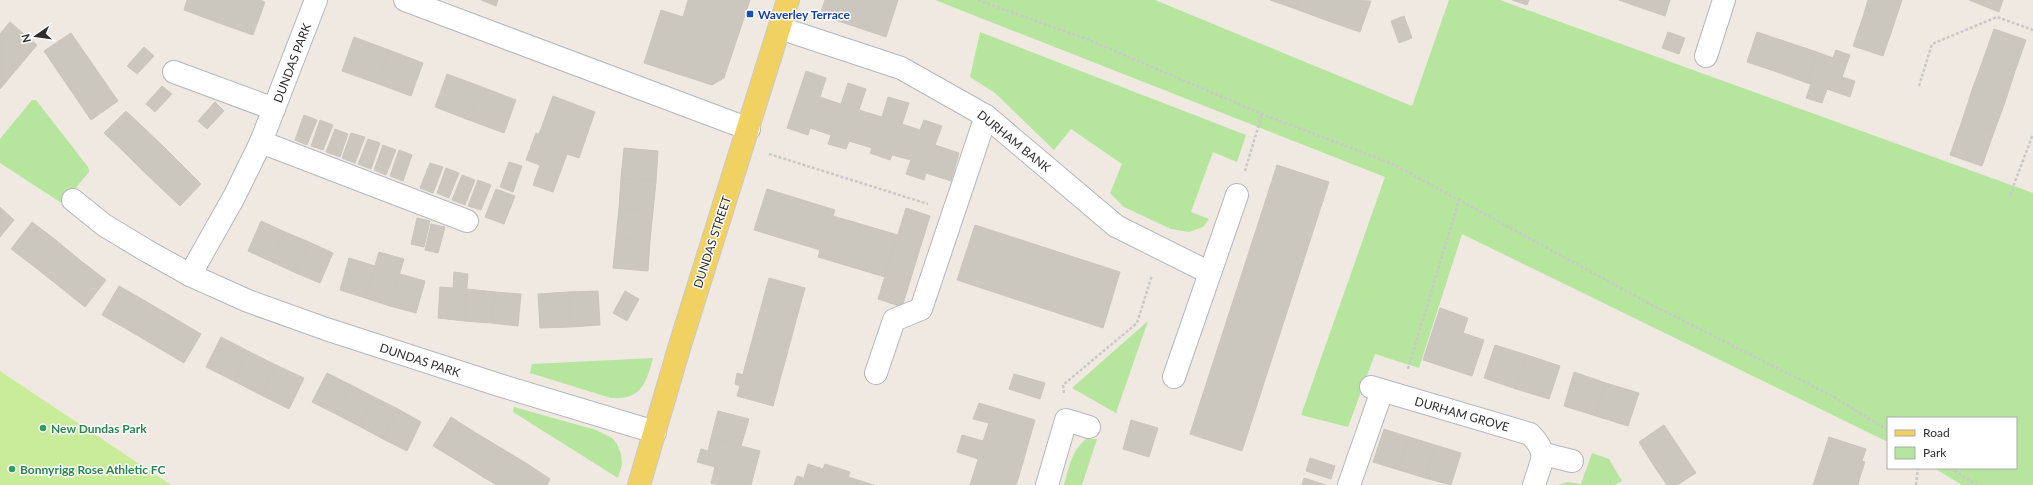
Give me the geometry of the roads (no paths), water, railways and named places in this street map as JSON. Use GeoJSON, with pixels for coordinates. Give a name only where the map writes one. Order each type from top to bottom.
{"type":"FeatureCollection","features":[{"type":"Feature","properties":{"kind":"main road","name":"DUNDAS STREET"},"geometry":{"type":"LineString","coordinates":[[639,485],[680,345],[788,0]]}},
{"type":"Feature","properties":{"kind":"street","name":"DUNDAS PARK"},"geometry":{"type":"LineString","coordinates":[[190,275],[234,197],[261,142],[316,0]]}},
{"type":"Feature","properties":{"kind":"street"},"geometry":{"type":"LineString","coordinates":[[405,0],[746,137]]}},
{"type":"Feature","properties":{"kind":"street"},"geometry":{"type":"LineString","coordinates":[[1706,56],[1724,0]]}},
{"type":"Feature","properties":{"kind":"street","name":"DURHAM BANK"},"geometry":{"type":"LineString","coordinates":[[780,28],[901,68],[986,116],[1116,226],[1210,273]]}},
{"type":"Feature","properties":{"kind":"street"},"geometry":{"type":"LineString","coordinates":[[174,72],[274,109]]}},
{"type":"Feature","properties":{"kind":"street"},"geometry":{"type":"LineString","coordinates":[[876,374],[894,320],[921,309],[986,116]]}},
{"type":"Feature","properties":{"kind":"street"},"geometry":{"type":"LineString","coordinates":[[261,142],[467,220]]}},
{"type":"Feature","properties":{"kind":"street"},"geometry":{"type":"LineString","coordinates":[[1174,377],[1237,195]]}},
{"type":"Feature","properties":{"kind":"street","name":"DUNDAS PARK"},"geometry":{"type":"LineString","coordinates":[[72,200],[104,225],[190,275],[248,301],[326,329],[499,386],[655,432]]}},
{"type":"Feature","properties":{"kind":"street","name":"DURHAM GROVE"},"geometry":{"type":"LineString","coordinates":[[1349,485],[1384,391],[1530,434],[1539,443],[1544,454]]}},
{"type":"Feature","properties":{"kind":"street"},"geometry":{"type":"LineString","coordinates":[[1047,485],[1066,420],[1089,427]]}},
{"type":"Feature","properties":{"kind":"street"},"geometry":{"type":"LineString","coordinates":[[1534,485],[1544,454],[1572,461]]}},
{"type":"Feature","properties":{"kind":"place","name":"Waverley Terrace"},"geometry":{"type":"Point","coordinates":[750,14]}},
{"type":"Feature","properties":{"kind":"place","name":"New Dundas Park"},"geometry":{"type":"Point","coordinates":[43,428]}},
{"type":"Feature","properties":{"kind":"place","name":"Bonnyrigg Rose Athletic FC"},"geometry":{"type":"Point","coordinates":[12,469]}}]}
